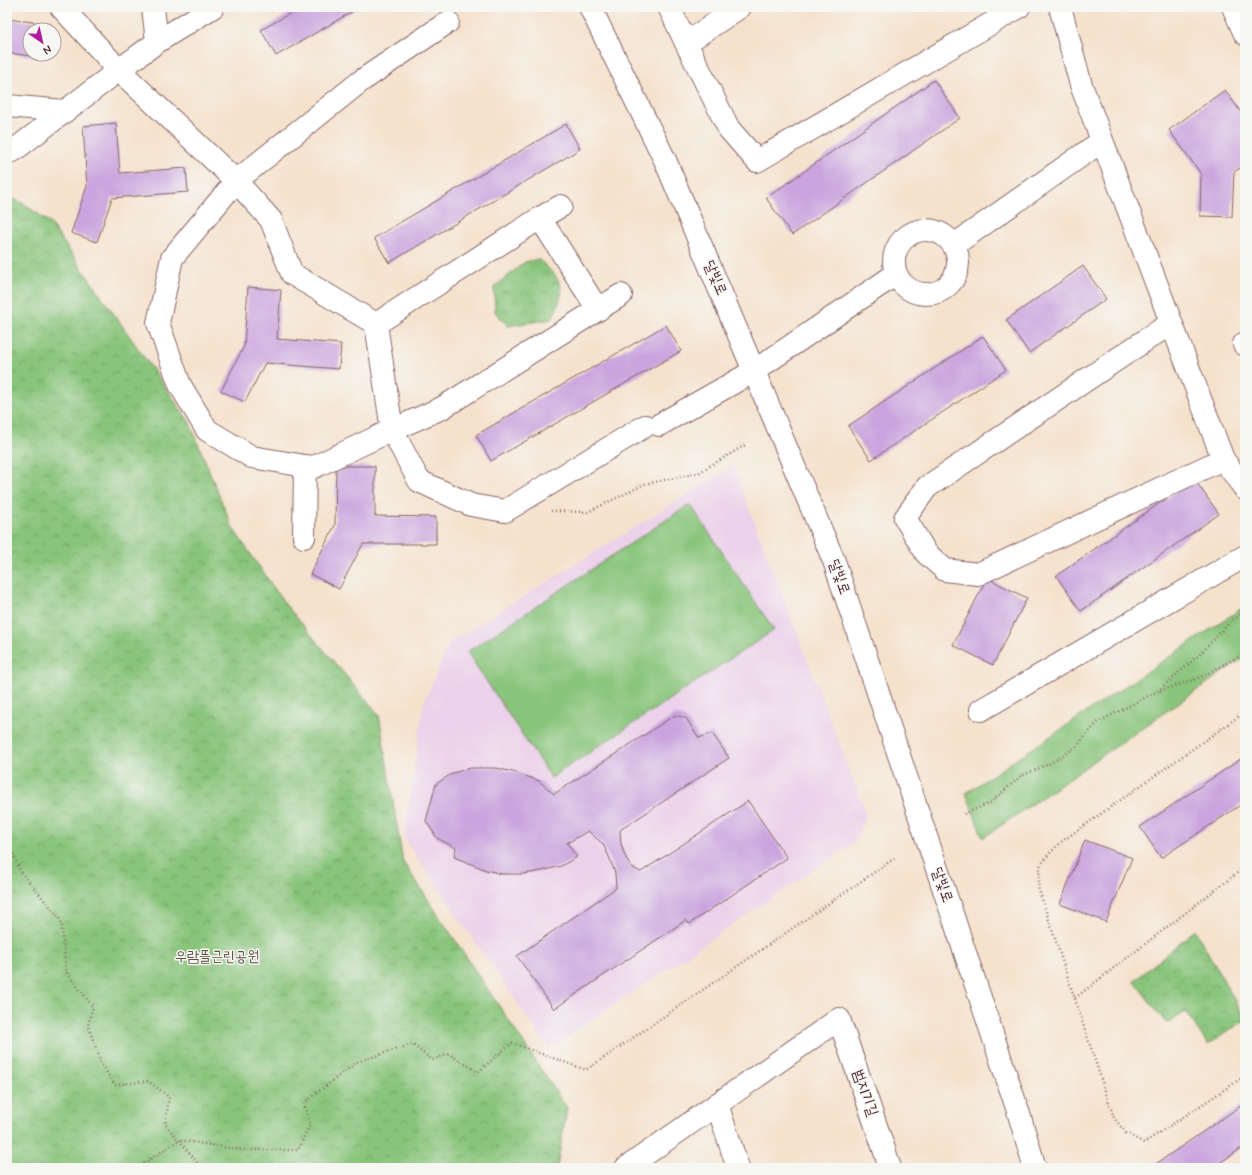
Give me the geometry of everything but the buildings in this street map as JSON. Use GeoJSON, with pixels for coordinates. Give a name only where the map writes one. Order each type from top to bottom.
{"type":"FeatureCollection","features":[{"type":"Feature","properties":{"kind":"street"},"geometry":{"type":"LineString","coordinates":[[61,7],[119,70],[236,181],[272,220],[292,274],[376,324]]}},
{"type":"Feature","properties":{"kind":"street"},"geometry":{"type":"LineString","coordinates":[[153,7],[157,42]]}},
{"type":"Feature","properties":{"kind":"street"},"geometry":{"type":"LineString","coordinates":[[13,151],[65,110],[157,42],[213,7]]}},
{"type":"Feature","properties":{"kind":"street","name":"달빛로"},"geometry":{"type":"LineString","coordinates":[[590,7],[665,160],[834,562],[1016,1104],[1034,1168]]}},
{"type":"Feature","properties":{"kind":"street"},"geometry":{"type":"LineString","coordinates":[[669,7],[729,129],[757,162],[1019,7]]}},
{"type":"Feature","properties":{"kind":"street"},"geometry":{"type":"LineString","coordinates":[[686,43],[740,7]]}},
{"type":"Feature","properties":{"kind":"street"},"geometry":{"type":"LineString","coordinates":[[1060,7],[1081,85],[1223,459],[1245,489]]}},
{"type":"Feature","properties":{"kind":"street"},"geometry":{"type":"LineString","coordinates":[[1233,7],[1245,34]]}},
{"type":"Feature","properties":{"kind":"street"},"geometry":{"type":"LineString","coordinates":[[448,22],[360,81],[236,181],[172,258],[158,323],[180,385],[207,430],[252,457],[314,467],[442,408],[621,295]]}},
{"type":"Feature","properties":{"kind":"street"},"geometry":{"type":"LineString","coordinates":[[7,106],[65,110]]}},
{"type":"Feature","properties":{"kind":"street"},"geometry":{"type":"LineString","coordinates":[[954,245],[1102,141]]}},
{"type":"Feature","properties":{"kind":"street"},"geometry":{"type":"LineString","coordinates":[[376,324],[561,206]]}},
{"type":"Feature","properties":{"kind":"street"},"geometry":{"type":"LineString","coordinates":[[540,218],[598,310]]}},
{"type":"Feature","properties":{"kind":"street"},"geometry":{"type":"LineString","coordinates":[[928,229],[938,231],[947,237],[954,245],[958,254],[959,265],[956,275],[950,284],[932,294],[921,294],[910,290],[902,283],[896,274],[894,264],[895,253],[900,243],[907,235],[917,230],[928,229]]}},
{"type":"Feature","properties":{"kind":"street"},"geometry":{"type":"LineString","coordinates":[[376,324],[392,430],[419,481],[471,505],[505,511],[652,426],[754,371],[896,274]]}},
{"type":"Feature","properties":{"kind":"street"},"geometry":{"type":"LineString","coordinates":[[1171,323],[927,487],[905,518],[926,553],[945,570],[978,574],[1223,459]]}},
{"type":"Feature","properties":{"kind":"street"},"geometry":{"type":"LineString","coordinates":[[304,537],[305,466]]}},
{"type":"Feature","properties":{"kind":"street"},"geometry":{"type":"LineString","coordinates":[[981,710],[1245,556]]}},
{"type":"Feature","properties":{"kind":"street","name":"범지기길"},"geometry":{"type":"LineString","coordinates":[[717,1104],[839,1019],[890,1168]]}},
{"type":"Feature","properties":{"kind":"street"},"geometry":{"type":"LineString","coordinates":[[626,1168],[717,1104],[738,1168]]}},
{"type":"Feature","properties":{"kind":"path"},"geometry":{"type":"LineString","coordinates":[[518,503],[537,511],[588,512],[645,484],[698,473],[747,444]]}},
{"type":"Feature","properties":{"kind":"path"},"geometry":{"type":"LineString","coordinates":[[1158,691],[1200,654],[1232,621],[1245,612]]}},
{"type":"Feature","properties":{"kind":"path"},"geometry":{"type":"LineString","coordinates":[[964,814],[990,803],[1021,776],[1051,763],[1076,747],[1098,722],[1158,691],[1201,677],[1245,653]]}},
{"type":"Feature","properties":{"kind":"path"},"geometry":{"type":"LineString","coordinates":[[1245,712],[1060,842],[1040,866],[1038,887],[1114,1118],[1126,1133],[1144,1143],[1245,1076]]}},
{"type":"Feature","properties":{"kind":"path"},"geometry":{"type":"LineString","coordinates":[[7,839],[20,871],[61,920],[66,972],[93,1007],[88,1025],[102,1065],[115,1085],[148,1081],[169,1097],[165,1124],[202,1168]]}},
{"type":"Feature","properties":{"kind":"path"},"geometry":{"type":"LineString","coordinates":[[137,1168],[179,1140],[243,1150],[298,1150],[310,1124],[304,1103],[357,1062],[412,1044],[432,1060],[449,1054],[478,1072],[512,1043],[586,1070],[895,858]]}},
{"type":"Feature","properties":{"kind":"path"},"geometry":{"type":"LineString","coordinates":[[1075,998],[1245,867]]}},
{"type":"Feature","properties":{"kind":"shaded area"},"geometry":{"type":"Polygon","coordinates":[[[733,466],[866,814],[855,842],[549,1049],[404,838],[424,702],[449,643],[733,466]]]}},
{"type":"Feature","properties":{"kind":"green space","name":"우람뜰근린공원"},"geometry":{"type":"Polygon","coordinates":[[[7,196],[26,205],[50,223],[189,421],[232,527],[285,604],[379,715],[403,862],[567,1108],[557,1168],[7,1168],[7,196]]]}},
{"type":"Feature","properties":{"kind":"green space"},"geometry":{"type":"Polygon","coordinates":[[[538,259],[558,279],[561,290],[559,304],[552,319],[508,326],[495,312],[494,287],[525,262],[538,259]]]}},
{"type":"Feature","properties":{"kind":"green space"},"geometry":{"type":"Polygon","coordinates":[[[690,504],[774,630],[551,778],[467,652],[690,504]]]}},
{"type":"Feature","properties":{"kind":"green space"},"geometry":{"type":"Polygon","coordinates":[[[1245,606],[1245,657],[983,838],[966,793],[1245,606]]]}},
{"type":"Feature","properties":{"kind":"green space"},"geometry":{"type":"Polygon","coordinates":[[[1195,930],[1245,1018],[1245,1020],[1208,1045],[1186,1012],[1166,1023],[1134,981],[1195,930]]]}}]}
